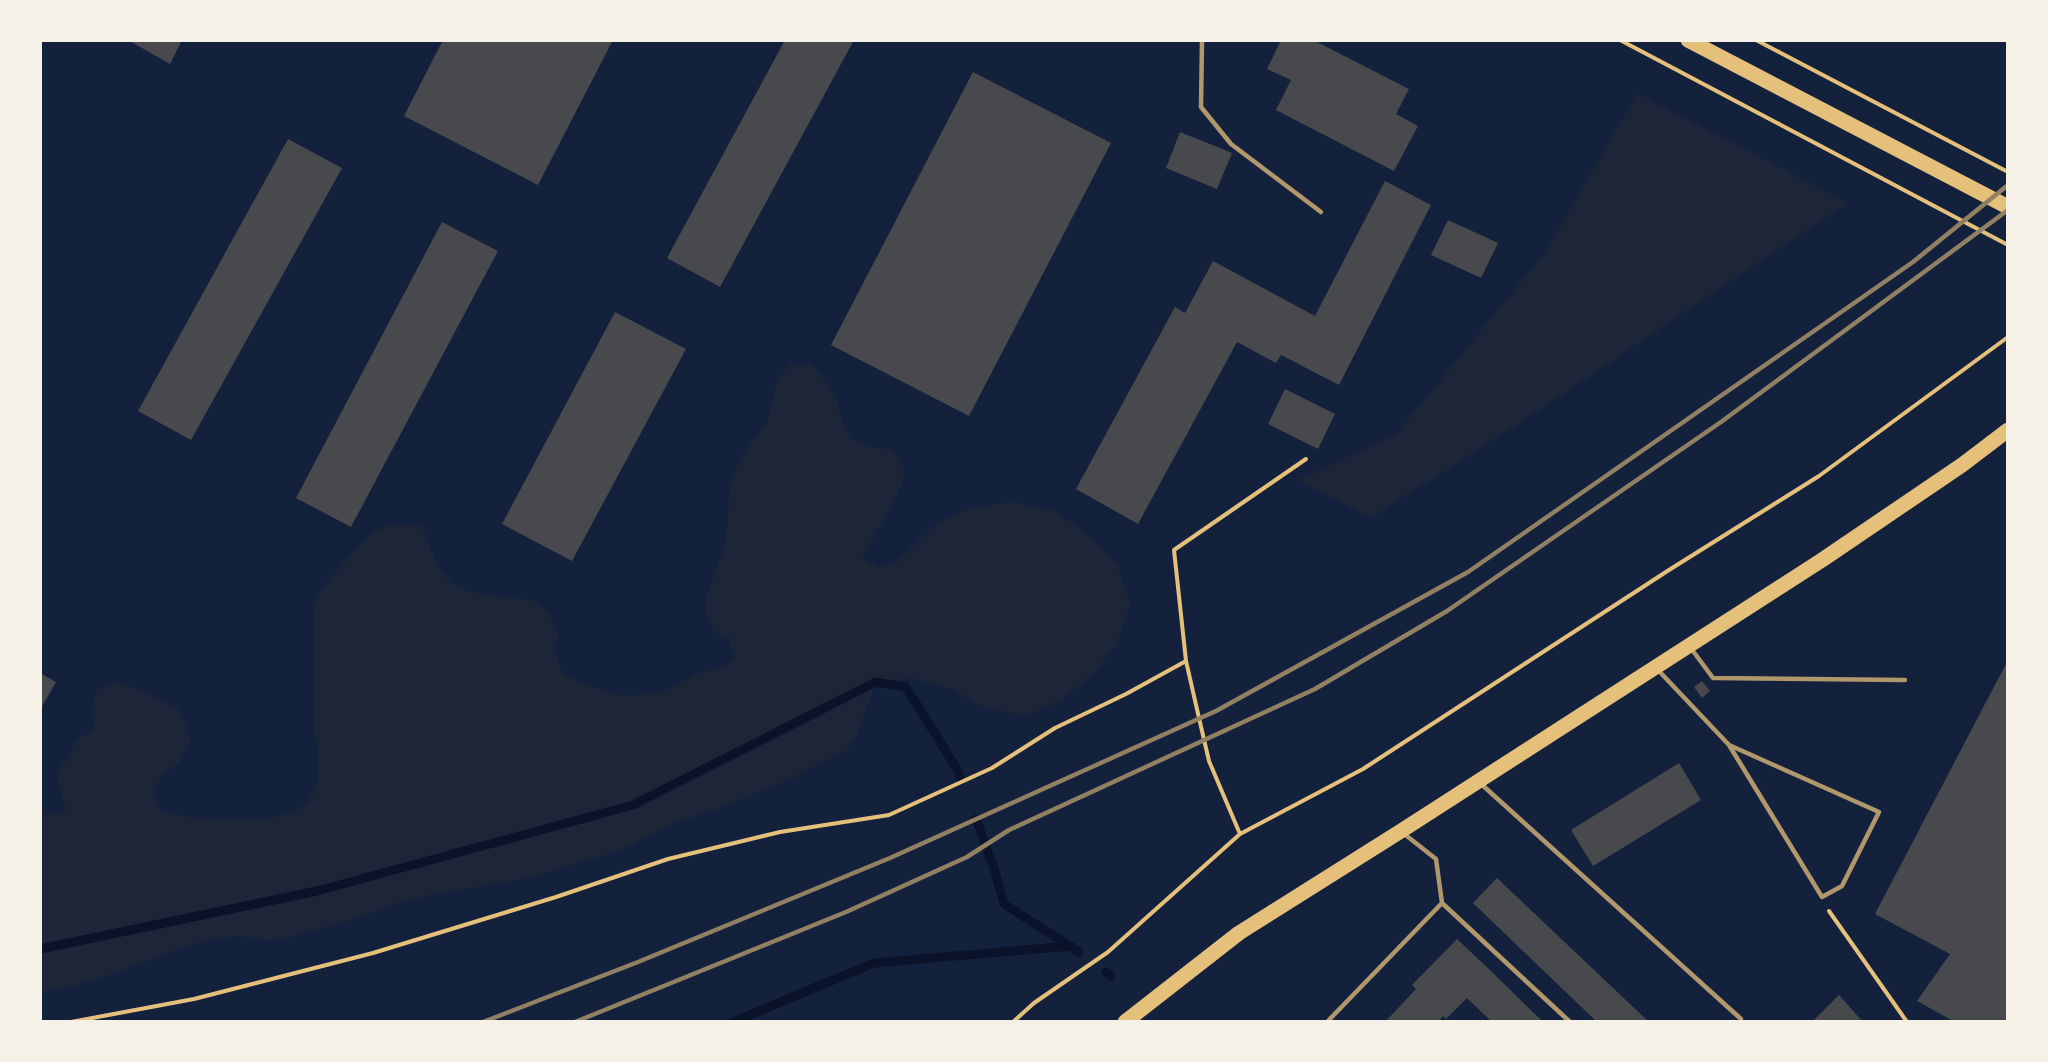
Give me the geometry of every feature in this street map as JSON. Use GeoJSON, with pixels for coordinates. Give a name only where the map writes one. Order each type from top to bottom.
{"type":"FeatureCollection","features":[{"type":"Feature","properties":{"kind":"main road"},"geometry":{"type":"LineString","coordinates":[[1688,40],[2007,207]]}},
{"type":"Feature","properties":{"kind":"main road"},"geometry":{"type":"LineString","coordinates":[[1125,1022],[1239,933],[1840,547],[1962,465],[2007,430]]}},
{"type":"Feature","properties":{"kind":"lane"},"geometry":{"type":"LineString","coordinates":[[1203,40],[1201,107],[1232,144],[1321,212]]}},
{"type":"Feature","properties":{"kind":"lane"},"geometry":{"type":"LineString","coordinates":[[1689,645],[1713,678],[1905,680]]}},
{"type":"Feature","properties":{"kind":"lane"},"geometry":{"type":"LineString","coordinates":[[1654,666],[1729,745],[1822,897],[1842,886],[1879,812],[1729,745]]}},
{"type":"Feature","properties":{"kind":"lane"},"geometry":{"type":"LineString","coordinates":[[1478,781],[1741,1019]]}},
{"type":"Feature","properties":{"kind":"lane"},"geometry":{"type":"LineString","coordinates":[[1401,831],[1436,859],[1442,903],[1570,1022]]}},
{"type":"Feature","properties":{"kind":"lane"},"geometry":{"type":"LineString","coordinates":[[1327,1022],[1442,903]]}},
{"type":"Feature","properties":{"kind":"path"},"geometry":{"type":"LineString","coordinates":[[1620,40],[2007,245]]}},
{"type":"Feature","properties":{"kind":"path"},"geometry":{"type":"LineString","coordinates":[[1756,40],[2007,172]]}},
{"type":"Feature","properties":{"kind":"path"},"geometry":{"type":"LineString","coordinates":[[1013,1022],[1034,1003],[1108,952],[1240,834],[1363,769],[1669,570],[1819,476],[2007,338]]}},
{"type":"Feature","properties":{"kind":"path"},"geometry":{"type":"LineString","coordinates":[[1240,834],[1209,761],[1186,661],[1174,550],[1306,459]]}},
{"type":"Feature","properties":{"kind":"path"},"geometry":{"type":"LineString","coordinates":[[71,1022],[194,999],[373,953],[680,857],[780,832],[889,814],[992,768],[1055,728],[1126,694],[1186,661]]}},
{"type":"Feature","properties":{"kind":"path"},"geometry":{"type":"LineString","coordinates":[[1822,897],[1835,921],[1906,1022]]}},
{"type":"Feature","properties":{"kind":"shaded area"},"geometry":{"type":"Polygon","coordinates":[[[1637,93],[1849,203],[1509,430],[1371,518],[1298,480],[1396,434],[1546,251],[1637,93]]]}},
{"type":"Feature","properties":{"kind":"shaded area"},"geometry":{"type":"Polygon","coordinates":[[[791,364],[812,365],[826,382],[837,399],[842,420],[851,439],[871,447],[893,450],[903,466],[904,475],[901,486],[863,559],[880,568],[899,560],[936,524],[972,507],[1014,502],[1055,511],[1087,534],[1118,565],[1130,604],[1117,644],[1092,675],[1062,700],[1026,716],[985,708],[951,689],[912,678],[876,682],[858,733],[847,750],[793,778],[718,809],[678,822],[621,850],[533,877],[392,904],[362,917],[291,937],[270,941],[237,936],[196,943],[110,975],[71,987],[41,992],[41,813],[46,815],[66,811],[56,774],[77,739],[94,729],[92,709],[97,690],[117,682],[139,689],[177,708],[188,725],[189,745],[179,763],[163,775],[153,793],[162,811],[218,819],[252,819],[279,816],[298,809],[310,798],[316,784],[318,768],[313,706],[316,601],[332,576],[360,545],[382,528],[400,524],[422,526],[437,565],[450,582],[469,592],[532,600],[549,612],[557,631],[555,652],[562,673],[582,683],[622,696],[658,693],[695,674],[716,669],[734,660],[731,640],[713,631],[705,613],[708,592],[727,532],[729,492],[734,471],[743,454],[767,422],[777,380],[791,364]]]}},
{"type":"Feature","properties":{"kind":"building"},"geometry":{"type":"Polygon","coordinates":[[[128,40],[182,40],[170,64],[128,40]]]}},
{"type":"Feature","properties":{"kind":"building"},"geometry":{"type":"Polygon","coordinates":[[[443,40],[613,40],[538,185],[404,116],[443,40]]]}},
{"type":"Feature","properties":{"kind":"building"},"geometry":{"type":"Polygon","coordinates":[[[785,40],[854,40],[720,287],[667,258],[785,40]]]}},
{"type":"Feature","properties":{"kind":"building"},"geometry":{"type":"Polygon","coordinates":[[[1281,40],[1313,40],[1409,89],[1396,114],[1418,126],[1394,171],[1276,110],[1291,80],[1267,69],[1281,40]]]}},
{"type":"Feature","properties":{"kind":"building"},"geometry":{"type":"Polygon","coordinates":[[[973,72],[1111,143],[969,416],[831,345],[973,72]]]}},
{"type":"Feature","properties":{"kind":"building"},"geometry":{"type":"Polygon","coordinates":[[[1180,132],[1232,153],[1217,189],[1166,168],[1180,132]]]}},
{"type":"Feature","properties":{"kind":"building"},"geometry":{"type":"Polygon","coordinates":[[[288,139],[342,168],[191,440],[138,411],[288,139]]]}},
{"type":"Feature","properties":{"kind":"building"},"geometry":{"type":"Polygon","coordinates":[[[1385,181],[1431,205],[1339,385],[1281,355],[1276,363],[1237,342],[1138,524],[1076,489],[1175,307],[1185,313],[1213,261],[1315,316],[1385,181]]]}},
{"type":"Feature","properties":{"kind":"building"},"geometry":{"type":"Polygon","coordinates":[[[1448,220],[1498,243],[1481,278],[1431,255],[1448,220]]]}},
{"type":"Feature","properties":{"kind":"building"},"geometry":{"type":"Polygon","coordinates":[[[442,222],[498,251],[351,527],[296,498],[442,222]]]}},
{"type":"Feature","properties":{"kind":"building"},"geometry":{"type":"Polygon","coordinates":[[[615,312],[686,349],[572,561],[502,524],[615,312]]]}},
{"type":"Feature","properties":{"kind":"building"},"geometry":{"type":"Polygon","coordinates":[[[1285,389],[1335,414],[1318,449],[1268,424],[1285,389]]]}},
{"type":"Feature","properties":{"kind":"building"},"geometry":{"type":"Polygon","coordinates":[[[2008,660],[2008,1022],[1955,1022],[1917,1001],[1950,954],[1875,914],[2008,660]]]}},
{"type":"Feature","properties":{"kind":"building"},"geometry":{"type":"Polygon","coordinates":[[[40,673],[56,682],[40,710],[40,673]]]}},
{"type":"Feature","properties":{"kind":"building"},"geometry":{"type":"Polygon","coordinates":[[[1702,681],[1710,691],[1702,698],[1694,687],[1702,681]]]}},
{"type":"Feature","properties":{"kind":"building"},"geometry":{"type":"Polygon","coordinates":[[[1679,763],[1701,800],[1593,866],[1571,830],[1679,763]]]}},
{"type":"Feature","properties":{"kind":"building"},"geometry":{"type":"Polygon","coordinates":[[[1497,878],[1649,1022],[1597,1022],[1473,903],[1497,878]]]}},
{"type":"Feature","properties":{"kind":"building"},"geometry":{"type":"Polygon","coordinates":[[[1457,939],[1543,1022],[1492,1022],[1467,998],[1446,1019],[1443,1016],[1438,1022],[1385,1022],[1416,989],[1412,985],[1457,939]]]}},
{"type":"Feature","properties":{"kind":"building"},"geometry":{"type":"Polygon","coordinates":[[[1839,995],[1863,1022],[1812,1022],[1839,995]]]}},
{"type":"Feature","properties":{"kind":"waterway"},"geometry":{"type":"LineString","coordinates":[[40,949],[317,891],[633,805],[876,682],[906,687],[957,769],[961,780]]}},
{"type":"Feature","properties":{"kind":"waterway"},"geometry":{"type":"LineString","coordinates":[[976,819],[1004,904],[1079,952]]}},
{"type":"Feature","properties":{"kind":"waterway"},"geometry":{"type":"LineString","coordinates":[[733,1022],[874,963],[1071,946]]}},
{"type":"Feature","properties":{"kind":"waterway"},"geometry":{"type":"LineString","coordinates":[[1106,972],[1111,976]]}},
{"type":"Feature","properties":{"kind":"railway"},"geometry":{"type":"LineString","coordinates":[[483,1022],[638,962],[890,858],[1216,711],[1468,572],[1913,262],[2008,185]]}},
{"type":"Feature","properties":{"kind":"railway"},"geometry":{"type":"LineString","coordinates":[[575,1022],[846,912],[967,857],[1009,830],[1315,689],[1447,611],[1721,422],[2008,210]]}}]}
